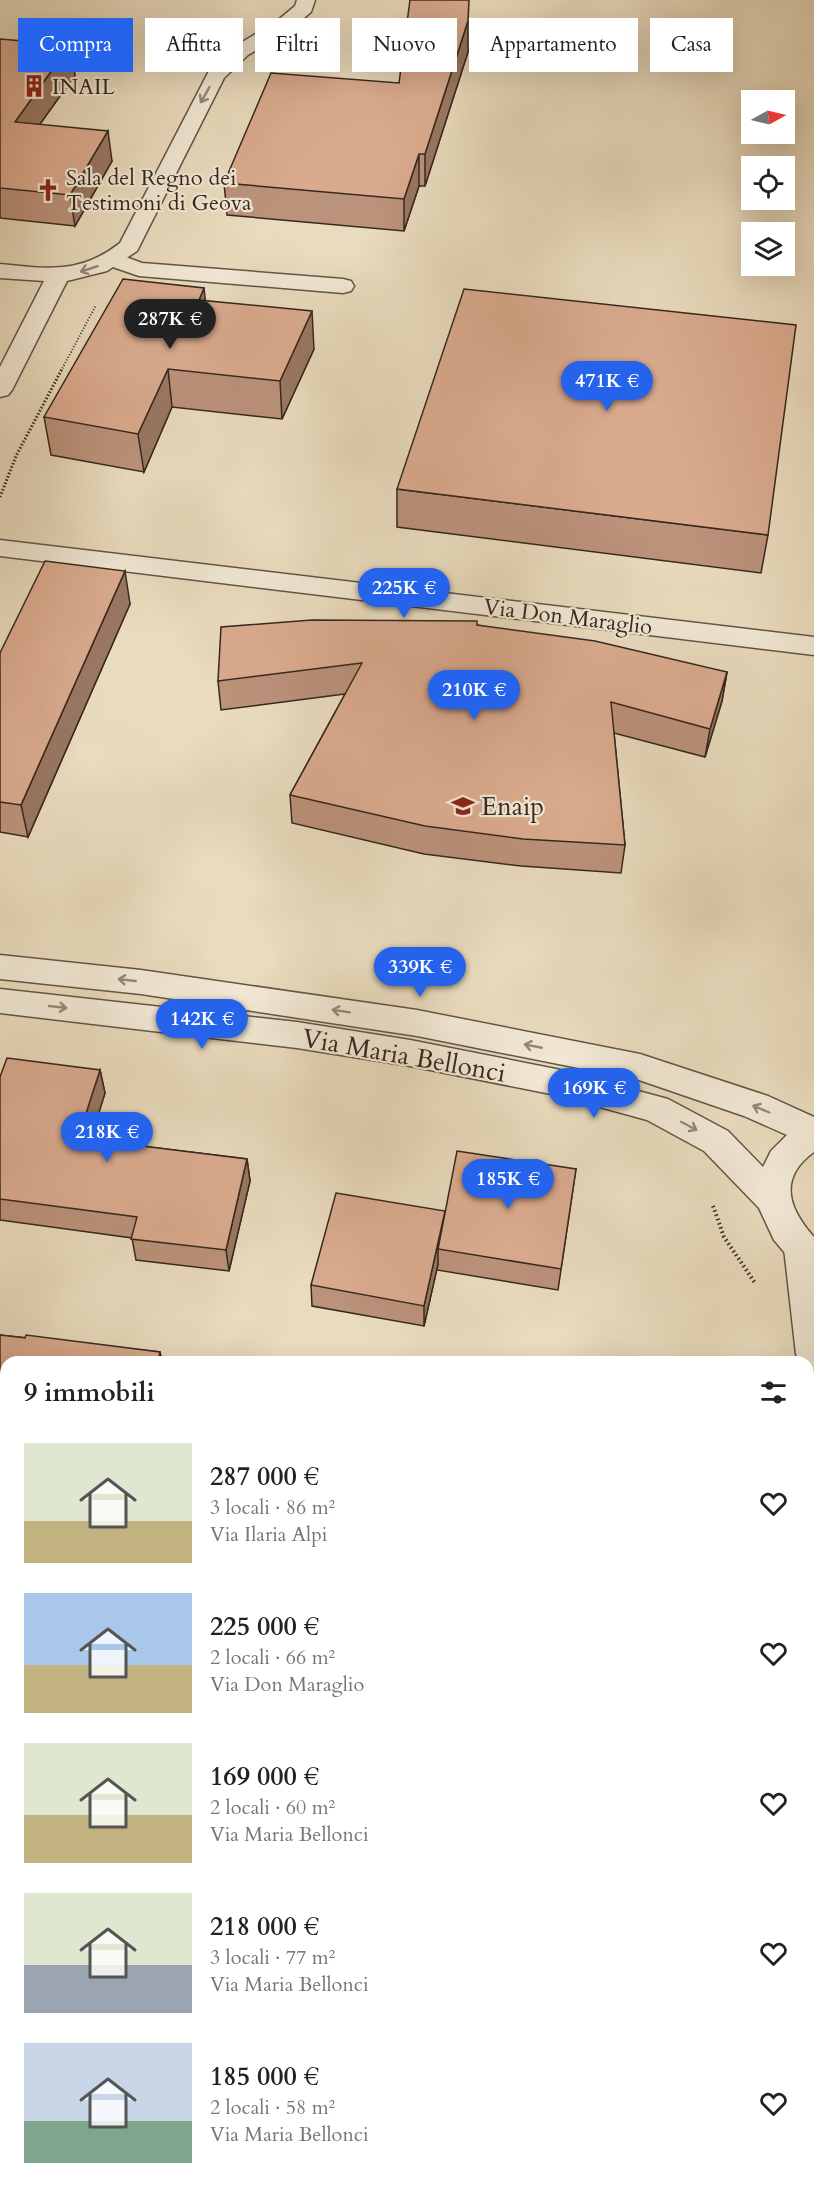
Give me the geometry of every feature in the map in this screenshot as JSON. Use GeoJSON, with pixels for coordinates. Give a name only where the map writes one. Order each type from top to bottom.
{"type":"FeatureCollection","features":[{"type":"Feature","properties":{"kind":"street"},"geometry":{"type":"LineString","coordinates":[[0,271],[58,276],[86,271],[115,260],[129,246],[216,75],[241,51],[284,25],[304,8],[306,0]]}},
{"type":"Feature","properties":{"kind":"street"},"geometry":{"type":"LineString","coordinates":[[115,260],[139,269],[342,286]]}},
{"type":"Feature","properties":{"kind":"street"},"geometry":{"type":"LineString","coordinates":[[0,390],[58,276]]}},
{"type":"Feature","properties":{"kind":"street","name":"Via Don Maraglio"},"geometry":{"type":"LineString","coordinates":[[0,548],[814,646]]}},
{"type":"Feature","properties":{"kind":"street","name":"Via Maria Bellonci"},"geometry":{"type":"LineString","coordinates":[[0,967],[141,982],[360,1014],[628,1065],[756,1106],[814,1134]]}},
{"type":"Feature","properties":{"kind":"street","name":"Via Maria Bellonci"},"geometry":{"type":"LineString","coordinates":[[0,1001],[297,1035],[410,1053],[556,1082],[656,1109],[716,1141],[773,1199],[786,1230],[808,1252]]}},
{"type":"Feature","properties":{"kind":"street","name":"Via Maria Bellonci"},"geometry":{"type":"LineString","coordinates":[[773,1199],[778,1166],[798,1143],[814,1134]]}},
{"type":"Feature","properties":{"kind":"street"},"geometry":{"type":"LineString","coordinates":[[808,1252],[814,1354]]}},
{"type":"Feature","properties":{"kind":"path"},"geometry":{"type":"LineString","coordinates":[[0,497],[16,456],[107,284],[139,269]]}},
{"type":"Feature","properties":{"kind":"path"},"geometry":{"type":"LineString","coordinates":[[710,1198],[724,1237],[753,1277],[757,1287]]}},
{"type":"Feature","properties":{"kind":"building"},"geometry":{"type":"Polygon","coordinates":[[[410,0],[469,0],[468,21],[457,55],[457,18],[408,18],[410,0]]]}},
{"type":"Feature","properties":{"kind":"building"},"geometry":{"type":"Polygon","coordinates":[[[0,39],[18,41],[18,72],[51,72],[15,122],[108,131],[70,195],[0,188],[0,39]]]}},
{"type":"Feature","properties":{"kind":"building"},"geometry":{"type":"Polygon","coordinates":[[[400,72],[452,72],[425,154],[419,154],[404,199],[224,183],[271,73],[399,83],[400,72]]]}},
{"type":"Feature","properties":{"kind":"building"},"geometry":{"type":"Polygon","coordinates":[[[123,279],[204,288],[199,300],[312,311],[280,381],[168,369],[138,434],[44,417],[123,279]]]}},
{"type":"Feature","properties":{"kind":"building"},"geometry":{"type":"Polygon","coordinates":[[[464,289],[796,325],[768,535],[397,489],[464,289]]]}},
{"type":"Feature","properties":{"kind":"building"},"geometry":{"type":"Polygon","coordinates":[[[45,561],[125,571],[21,805],[0,802],[0,653],[45,561]]]}},
{"type":"Feature","properties":{"kind":"building"},"geometry":{"type":"Polygon","coordinates":[[[312,620],[477,621],[477,625],[595,641],[727,672],[710,729],[611,702],[625,845],[523,839],[425,826],[290,795],[362,663],[218,681],[221,627],[312,620]]]}},
{"type":"Feature","properties":{"kind":"building"},"geometry":{"type":"Polygon","coordinates":[[[7,1058],[100,1070],[78,1138],[247,1159],[226,1250],[131,1239],[137,1217],[0,1199],[0,1077],[7,1058]]]}},
{"type":"Feature","properties":{"kind":"building"},"geometry":{"type":"Polygon","coordinates":[[[457,1151],[576,1169],[561,1269],[438,1249],[457,1151]]]}},
{"type":"Feature","properties":{"kind":"building"},"geometry":{"type":"Polygon","coordinates":[[[336,1193],[445,1211],[424,1306],[311,1285],[336,1193]]]}},
{"type":"Feature","properties":{"kind":"building"},"geometry":{"type":"Polygon","coordinates":[[[0,1335],[25,1338],[26,1335],[160,1352],[159,1356],[0,1356],[0,1335]]]}},
{"type":"Feature","properties":{"kind":"place","name":"INAIL"},"geometry":{"type":"Point","coordinates":[34,86]}},
{"type":"Feature","properties":{"kind":"place","name":"Sala del Regno dei Testimoni di Geova"},"geometry":{"type":"Point","coordinates":[48,190]}},
{"type":"Feature","properties":{"kind":"place","name":"Enaip"},"geometry":{"type":"Point","coordinates":[463,806]}}]}
